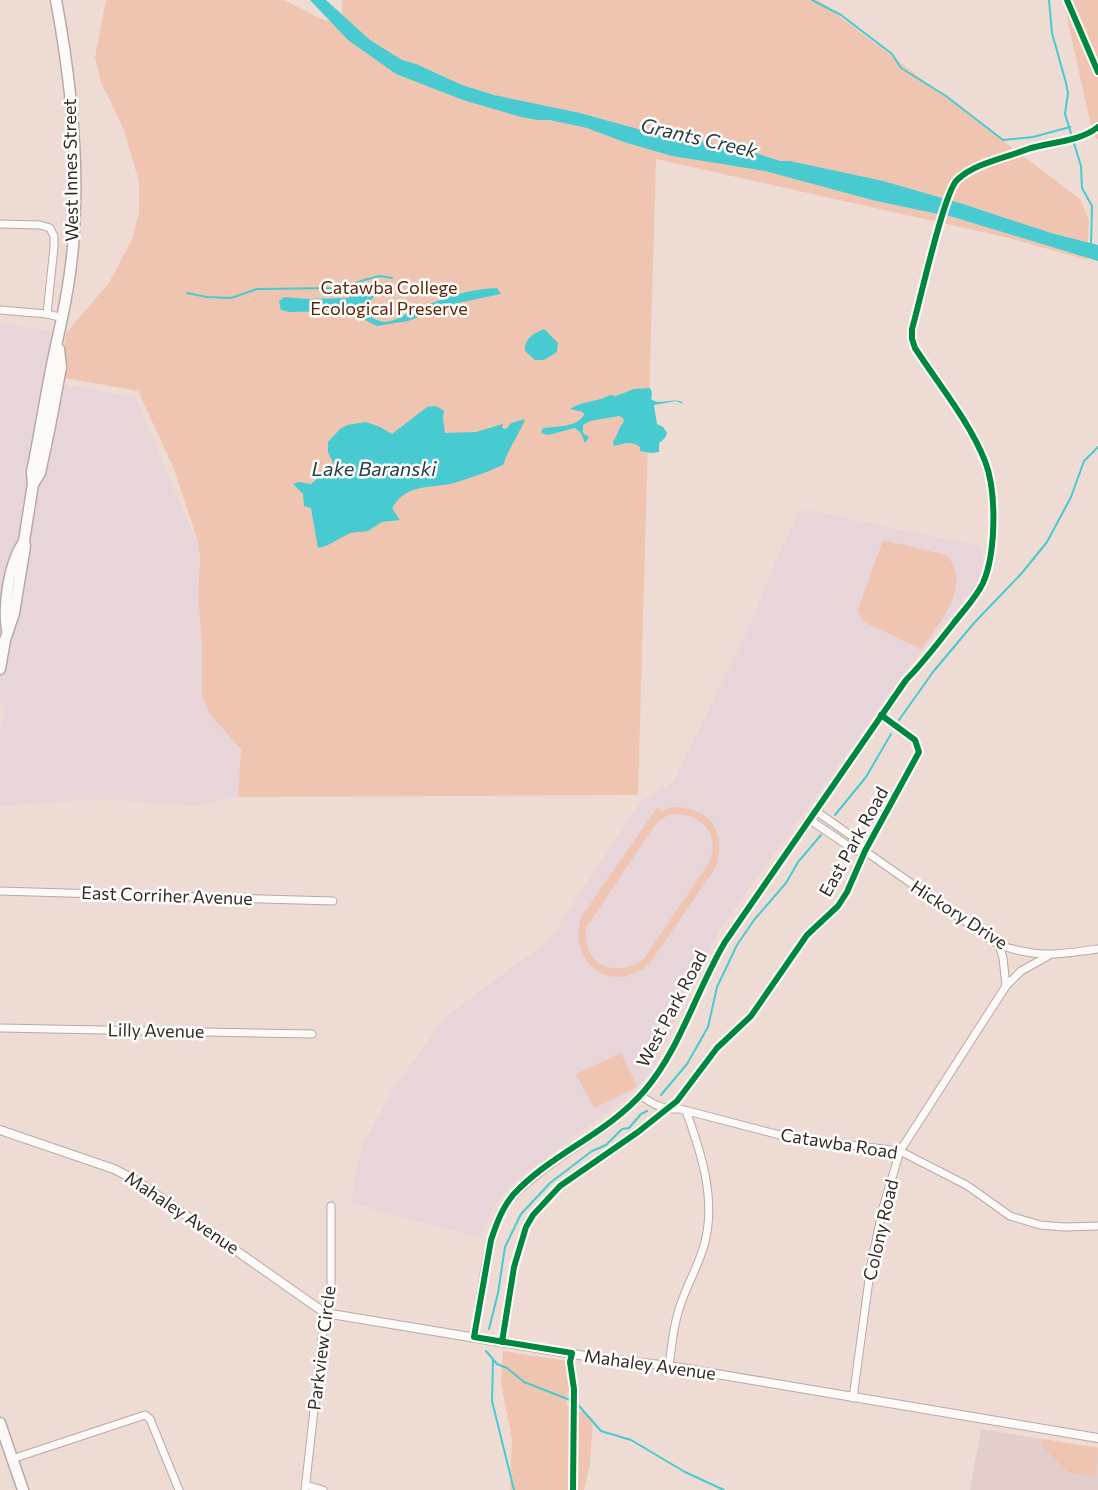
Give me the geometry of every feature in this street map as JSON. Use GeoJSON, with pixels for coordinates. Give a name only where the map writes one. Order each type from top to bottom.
{"type":"FeatureCollection","features":[{"type":"Feature","properties":{"kind":"main road","name":"West Innes Street"},"geometry":{"type":"LineString","coordinates":[[0,669],[14,613],[33,484],[40,473],[61,367],[58,340],[73,248],[75,196],[67,72],[56,0]]}},
{"type":"Feature","properties":{"kind":"main road"},"geometry":{"type":"LineString","coordinates":[[0,1423],[20,1489]]}},
{"type":"Feature","properties":{"kind":"street"},"geometry":{"type":"LineString","coordinates":[[0,224],[40,225],[50,228],[54,236],[54,246],[46,314]]}},
{"type":"Feature","properties":{"kind":"street"},"geometry":{"type":"LineString","coordinates":[[0,309],[63,318]]}},
{"type":"Feature","properties":{"kind":"street","name":"West Park Road"},"geometry":{"type":"LineString","coordinates":[[474,1337],[491,1240],[501,1214],[512,1196],[554,1161],[611,1122],[640,1095],[673,1045],[712,963],[725,942],[906,680]]}},
{"type":"Feature","properties":{"kind":"street","name":"East Park Road"},"geometry":{"type":"LineString","coordinates":[[502,1342],[514,1267],[526,1227],[533,1215],[560,1186],[668,1110],[677,1101],[717,1048],[751,1016],[807,935],[837,906],[847,892],[865,851],[919,752],[915,740],[881,715]]}},
{"type":"Feature","properties":{"kind":"street","name":"Hickory Drive"},"geometry":{"type":"LineString","coordinates":[[816,811],[860,842],[865,851],[936,903],[999,945],[1021,952],[1048,956],[1098,950]]}},
{"type":"Feature","properties":{"kind":"street","name":"Hickory Drive"},"geometry":{"type":"LineString","coordinates":[[810,820],[856,851],[865,851]]}},
{"type":"Feature","properties":{"kind":"street","name":"East Corriher Avenue"},"geometry":{"type":"LineString","coordinates":[[0,891],[333,901]]}},
{"type":"Feature","properties":{"kind":"street"},"geometry":{"type":"LineString","coordinates":[[999,945],[1006,986]]}},
{"type":"Feature","properties":{"kind":"street","name":"Colony Road"},"geometry":{"type":"LineString","coordinates":[[853,1398],[871,1266],[883,1208],[900,1151],[1006,986],[1021,971],[1048,956]]}},
{"type":"Feature","properties":{"kind":"street","name":"Lilly Avenue"},"geometry":{"type":"LineString","coordinates":[[0,1028],[312,1034]]}},
{"type":"Feature","properties":{"kind":"street","name":"Catawba Road"},"geometry":{"type":"LineString","coordinates":[[640,1095],[657,1107],[686,1111],[791,1138],[900,1151],[968,1186],[1010,1216],[1040,1225],[1098,1226]]}},
{"type":"Feature","properties":{"kind":"street"},"geometry":{"type":"LineString","coordinates":[[669,1366],[677,1315],[683,1296],[696,1271],[707,1224],[706,1178],[701,1153],[686,1111]]}},
{"type":"Feature","properties":{"kind":"street","name":"Mahaley Avenue"},"geometry":{"type":"LineString","coordinates":[[0,1130],[114,1169],[137,1181],[326,1312],[591,1357],[669,1366],[1098,1438]]}},
{"type":"Feature","properties":{"kind":"street","name":"Parkview Circle"},"geometry":{"type":"LineString","coordinates":[[306,1488],[326,1312],[331,1300],[331,1206]]}},
{"type":"Feature","properties":{"kind":"street"},"geometry":{"type":"LineString","coordinates":[[12,1459],[145,1415],[150,1419],[179,1490]]}},
{"type":"Feature","properties":{"kind":"street"},"geometry":{"type":"LineString","coordinates":[[306,1488],[323,1490]]}},
{"type":"Feature","properties":{"kind":"shaded area"},"geometry":{"type":"Polygon","coordinates":[[[0,323],[60,332],[42,381],[135,397],[199,548],[198,594],[201,660],[210,714],[235,743],[241,759],[238,797],[193,806],[103,799],[0,806],[0,735],[5,706],[0,704],[0,323]]]}},
{"type":"Feature","properties":{"kind":"shaded area"},"geometry":{"type":"Polygon","coordinates":[[[808,510],[980,546],[982,568],[977,585],[911,663],[719,931],[656,1061],[631,1094],[511,1184],[492,1210],[481,1238],[350,1203],[361,1148],[393,1089],[445,1017],[549,940],[641,801],[673,782],[751,623],[777,558],[799,512],[808,510]]]}},
{"type":"Feature","properties":{"kind":"shaded area"},"geometry":{"type":"Polygon","coordinates":[[[981,1429],[1098,1448],[1098,1490],[970,1490],[981,1429]]]}},
{"type":"Feature","properties":{"kind":"green space","name":"Catawba College Ecological Preserve"},"geometry":{"type":"Polygon","coordinates":[[[106,0],[284,0],[319,18],[343,25],[342,0],[818,0],[1080,199],[1089,220],[1087,260],[1009,238],[656,159],[638,795],[238,797],[241,750],[210,714],[202,695],[202,643],[198,594],[200,557],[197,539],[174,469],[138,391],[60,377],[66,333],[109,283],[132,239],[139,213],[139,182],[124,130],[101,82],[95,57],[106,0]]]}},
{"type":"Feature","properties":{"kind":"green space"},"geometry":{"type":"Polygon","coordinates":[[[1063,0],[1098,0],[1098,139],[1093,135],[1063,0]]]}},
{"type":"Feature","properties":{"kind":"green space"},"geometry":{"type":"Polygon","coordinates":[[[883,540],[946,555],[954,566],[955,591],[951,604],[921,649],[862,621],[858,610],[883,540]]]}},
{"type":"Feature","properties":{"kind":"green space"},"geometry":{"type":"Polygon","coordinates":[[[672,807],[685,808],[706,816],[717,832],[719,842],[716,867],[650,963],[636,973],[622,977],[608,976],[596,970],[587,961],[581,949],[578,934],[581,917],[657,808],[661,811],[672,807]],[[672,814],[655,825],[586,928],[589,951],[602,965],[621,968],[632,966],[643,960],[710,861],[712,841],[706,826],[692,817],[672,814]]]}},
{"type":"Feature","properties":{"kind":"green space"},"geometry":{"type":"Polygon","coordinates":[[[621,1053],[637,1086],[594,1108],[576,1074],[621,1053]]]}},
{"type":"Feature","properties":{"kind":"green space"},"geometry":{"type":"Polygon","coordinates":[[[503,1351],[574,1362],[566,1404],[593,1418],[590,1464],[584,1490],[510,1490],[512,1440],[501,1382],[503,1351]]]}},
{"type":"Feature","properties":{"kind":"green space"},"geometry":{"type":"Polygon","coordinates":[[[1043,1439],[1098,1448],[1096,1477],[1068,1472],[1042,1446],[1043,1439]]]}},
{"type":"Feature","properties":{"kind":"water"},"geometry":{"type":"Polygon","coordinates":[[[310,0],[326,0],[370,40],[402,60],[462,85],[494,95],[580,113],[663,136],[706,142],[749,151],[780,161],[790,161],[883,181],[1051,233],[1098,245],[1098,261],[953,217],[876,201],[765,171],[672,156],[587,128],[550,120],[521,117],[463,100],[396,74],[348,40],[310,0]]]}},
{"type":"Feature","properties":{"kind":"water"},"geometry":{"type":"Polygon","coordinates":[[[375,286],[382,287],[366,306],[368,315],[385,322],[465,292],[497,288],[501,294],[453,304],[408,321],[377,326],[365,320],[332,311],[289,312],[281,310],[279,301],[284,297],[347,298],[375,286]]]}},
{"type":"Feature","properties":{"kind":"water"},"geometry":{"type":"Polygon","coordinates":[[[544,329],[558,343],[557,352],[544,360],[535,360],[525,351],[526,343],[533,335],[544,329]]]}},
{"type":"Feature","properties":{"kind":"water"},"geometry":{"type":"Polygon","coordinates":[[[650,388],[651,399],[654,401],[674,400],[683,404],[676,401],[654,405],[657,424],[667,433],[659,443],[659,452],[640,451],[640,447],[630,443],[614,446],[613,442],[624,422],[619,416],[590,421],[583,425],[583,433],[589,437],[585,443],[581,433],[575,428],[548,435],[541,433],[543,428],[565,426],[580,419],[584,415],[583,412],[570,409],[575,406],[634,389],[650,388]]]}},
{"type":"Feature","properties":{"kind":"water","name":"Lake Baranski"},"geometry":{"type":"Polygon","coordinates":[[[434,406],[444,411],[445,433],[476,432],[503,424],[502,428],[506,429],[511,423],[525,419],[504,464],[455,483],[410,491],[392,508],[400,520],[382,522],[368,531],[350,533],[318,548],[311,508],[304,506],[303,494],[293,484],[299,482],[311,484],[319,477],[336,469],[328,452],[328,442],[347,425],[366,422],[392,434],[427,407],[434,406]]]}},
{"type":"Feature","properties":{"kind":"waterway"},"geometry":{"type":"LineString","coordinates":[[812,0],[841,15],[892,54],[901,68],[946,96],[1003,140],[1033,137],[1070,127]]}},
{"type":"Feature","properties":{"kind":"waterway"},"geometry":{"type":"LineString","coordinates":[[1049,0],[1052,33],[1068,93],[1065,114],[1081,166],[1082,188],[1092,206],[1091,246]]}},
{"type":"Feature","properties":{"kind":"waterway"},"geometry":{"type":"LineString","coordinates":[[187,293],[231,298],[257,289],[337,288],[380,276],[392,278]]}},
{"type":"Feature","properties":{"kind":"waterway"},"geometry":{"type":"LineString","coordinates":[[899,720],[933,672],[1047,542],[1071,497],[1084,461],[1098,447]]}},
{"type":"Feature","properties":{"kind":"waterway"},"geometry":{"type":"LineString","coordinates":[[835,815],[866,777],[891,734]]}},
{"type":"Feature","properties":{"kind":"waterway"},"geometry":{"type":"LineString","coordinates":[[661,1095],[687,1064],[708,1027],[717,987],[737,945],[754,920],[786,883],[798,862],[821,835]]}},
{"type":"Feature","properties":{"kind":"waterway"},"geometry":{"type":"LineString","coordinates":[[489,1329],[498,1293],[505,1247],[521,1214],[550,1183],[592,1151],[606,1145],[622,1129],[629,1128],[641,1114],[647,1111]]}},
{"type":"Feature","properties":{"kind":"waterway"},"geometry":{"type":"LineString","coordinates":[[486,1351],[497,1364],[507,1368],[524,1382],[570,1400]]}},
{"type":"Feature","properties":{"kind":"waterway"},"geometry":{"type":"LineString","coordinates":[[493,1361],[492,1401],[514,1490]]}},
{"type":"Feature","properties":{"kind":"waterway"},"geometry":{"type":"LineString","coordinates":[[579,1406],[601,1431],[631,1440],[685,1472],[724,1490]]}},
{"type":"Feature","properties":{"kind":"cycle path"},"geometry":{"type":"LineString","coordinates":[[1067,0],[1098,72]]}},
{"type":"Feature","properties":{"kind":"cycle path"},"geometry":{"type":"LineString","coordinates":[[573,1490],[574,1389],[570,1362],[572,1353],[474,1337],[491,1240],[497,1223],[509,1200],[528,1181],[544,1167],[614,1119],[645,1090],[678,1038],[725,942],[906,680],[980,589],[987,570],[993,539],[992,489],[985,461],[971,432],[915,348],[912,339],[912,329],[926,274],[945,205],[957,180],[964,174],[1028,149],[1082,136],[1098,127]]}},
{"type":"Feature","properties":{"kind":"cycle path"},"geometry":{"type":"LineString","coordinates":[[502,1342],[514,1267],[526,1227],[533,1215],[560,1186],[638,1132],[677,1101],[717,1048],[751,1016],[807,935],[838,906],[847,892],[865,851],[919,752],[915,740],[881,715]]}},
{"type":"Feature","properties":{"kind":"water label","name":"Grants Creek"},"geometry":{"type":"Point","coordinates":[699,138]}}]}
